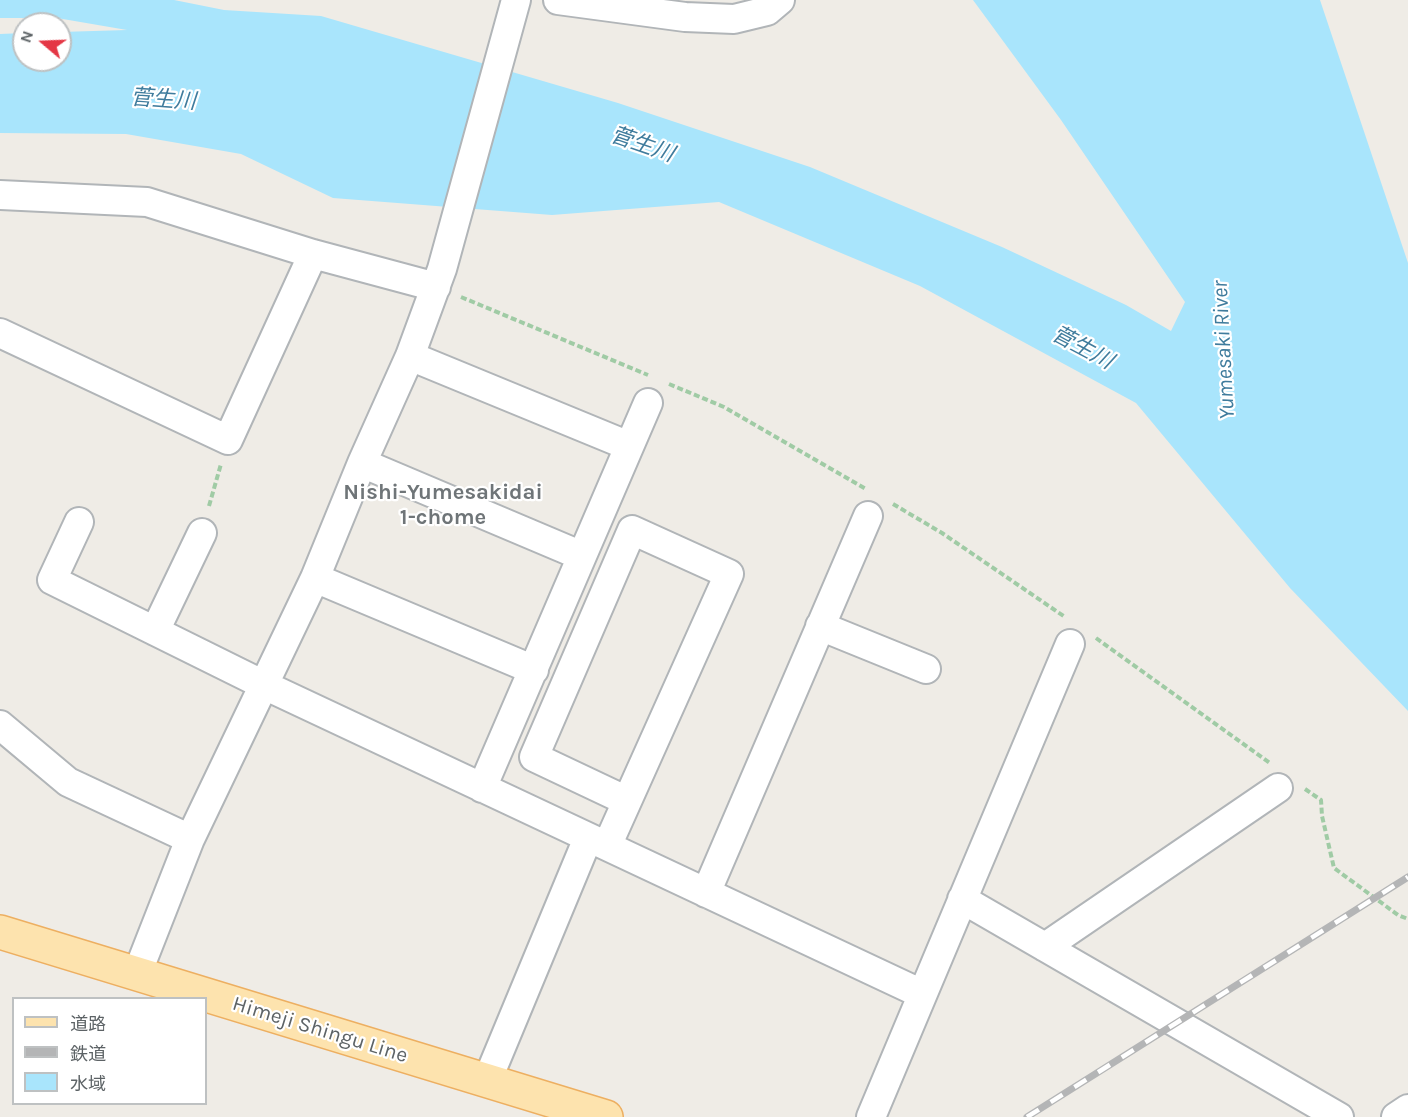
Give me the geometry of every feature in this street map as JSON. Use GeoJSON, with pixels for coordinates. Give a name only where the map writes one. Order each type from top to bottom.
{"type":"FeatureCollection","features":[{"type":"Feature","properties":{"kind":"main road","name":"Himeji Shingu Line"},"geometry":{"type":"LineString","coordinates":[[0,932],[606,1117]]}},
{"type":"Feature","properties":{"kind":"street"},"geometry":{"type":"LineString","coordinates":[[558,0],[686,17],[734,19],[767,11],[780,0]]}},
{"type":"Feature","properties":{"kind":"street"},"geometry":{"type":"LineString","coordinates":[[138,974],[190,839],[315,578],[362,463],[410,356],[439,278],[515,8]]}},
{"type":"Feature","properties":{"kind":"street"},"geometry":{"type":"LineString","coordinates":[[0,195],[147,202],[314,254],[439,278]]}},
{"type":"Feature","properties":{"kind":"street"},"geometry":{"type":"LineString","coordinates":[[0,333],[228,440],[314,254]]}},
{"type":"Feature","properties":{"kind":"street"},"geometry":{"type":"LineString","coordinates":[[410,356],[629,446]]}},
{"type":"Feature","properties":{"kind":"street"},"geometry":{"type":"LineString","coordinates":[[482,788],[629,446],[652,386]]}},
{"type":"Feature","properties":{"kind":"street"},"geometry":{"type":"LineString","coordinates":[[362,463],[582,556]]}},
{"type":"Feature","properties":{"kind":"street"},"geometry":{"type":"LineString","coordinates":[[706,893],[820,626],[878,504]]}},
{"type":"Feature","properties":{"kind":"street"},"geometry":{"type":"LineString","coordinates":[[79,522],[52,580],[264,685],[922,994]]}},
{"type":"Feature","properties":{"kind":"street"},"geometry":{"type":"LineString","coordinates":[[487,1081],[598,842],[729,574],[632,530],[534,757],[627,801]]}},
{"type":"Feature","properties":{"kind":"street"},"geometry":{"type":"LineString","coordinates":[[155,631],[202,533]]}},
{"type":"Feature","properties":{"kind":"street"},"geometry":{"type":"LineString","coordinates":[[315,578],[534,670]]}},
{"type":"Feature","properties":{"kind":"street"},"geometry":{"type":"LineString","coordinates":[[820,626],[926,669]]}},
{"type":"Feature","properties":{"kind":"street"},"geometry":{"type":"LineString","coordinates":[[871,1117],[962,899],[1078,633]]}},
{"type":"Feature","properties":{"kind":"street"},"geometry":{"type":"LineString","coordinates":[[0,725],[68,782],[190,839]]}},
{"type":"Feature","properties":{"kind":"street"},"geometry":{"type":"LineString","coordinates":[[1045,947],[1285,780]]}},
{"type":"Feature","properties":{"kind":"street"},"geometry":{"type":"LineString","coordinates":[[962,899],[1339,1117]]}},
{"type":"Feature","properties":{"kind":"street"},"geometry":{"type":"LineString","coordinates":[[1396,1117],[1408,1109]]}},
{"type":"Feature","properties":{"kind":"path"},"geometry":{"type":"LineString","coordinates":[[439,278],[652,386],[724,406],[878,504],[942,533],[1285,780],[1321,800],[1322,816],[1335,868],[1398,915],[1408,919]]}},
{"type":"Feature","properties":{"kind":"path"},"geometry":{"type":"LineString","coordinates":[[202,533],[228,440]]}},
{"type":"Feature","properties":{"kind":"water"},"geometry":{"type":"Polygon","coordinates":[[[0,0],[174,0],[224,10],[321,16],[618,103],[810,167],[1002,247],[1126,305],[1171,331],[1185,302],[1061,120],[973,0],[1320,0],[1408,263],[1408,711],[1290,588],[1136,403],[920,286],[719,202],[552,215],[333,198],[241,154],[126,134],[0,133],[0,34],[12,34],[12,72],[72,72],[72,32],[127,30],[72,21],[72,12],[12,12],[12,18],[0,18],[0,0]]]}},
{"type":"Feature","properties":{"kind":"railway"},"geometry":{"type":"LineString","coordinates":[[1027,1117],[1408,877]]}},
{"type":"Feature","properties":{"kind":"district","name":"Nishi-Yumesakidai 1-chome"},"geometry":{"type":"Point","coordinates":[443,506]}},
{"type":"Feature","properties":{"kind":"water label","name":"菅生川"},"geometry":{"type":"Point","coordinates":[163,100]}},
{"type":"Feature","properties":{"kind":"water label","name":"菅生川"},"geometry":{"type":"Point","coordinates":[642,145]}},
{"type":"Feature","properties":{"kind":"water label","name":"菅生川"},"geometry":{"type":"Point","coordinates":[1082,348]}},
{"type":"Feature","properties":{"kind":"water label","name":"Yumesaki River"},"geometry":{"type":"Point","coordinates":[1224,350]}}]}
